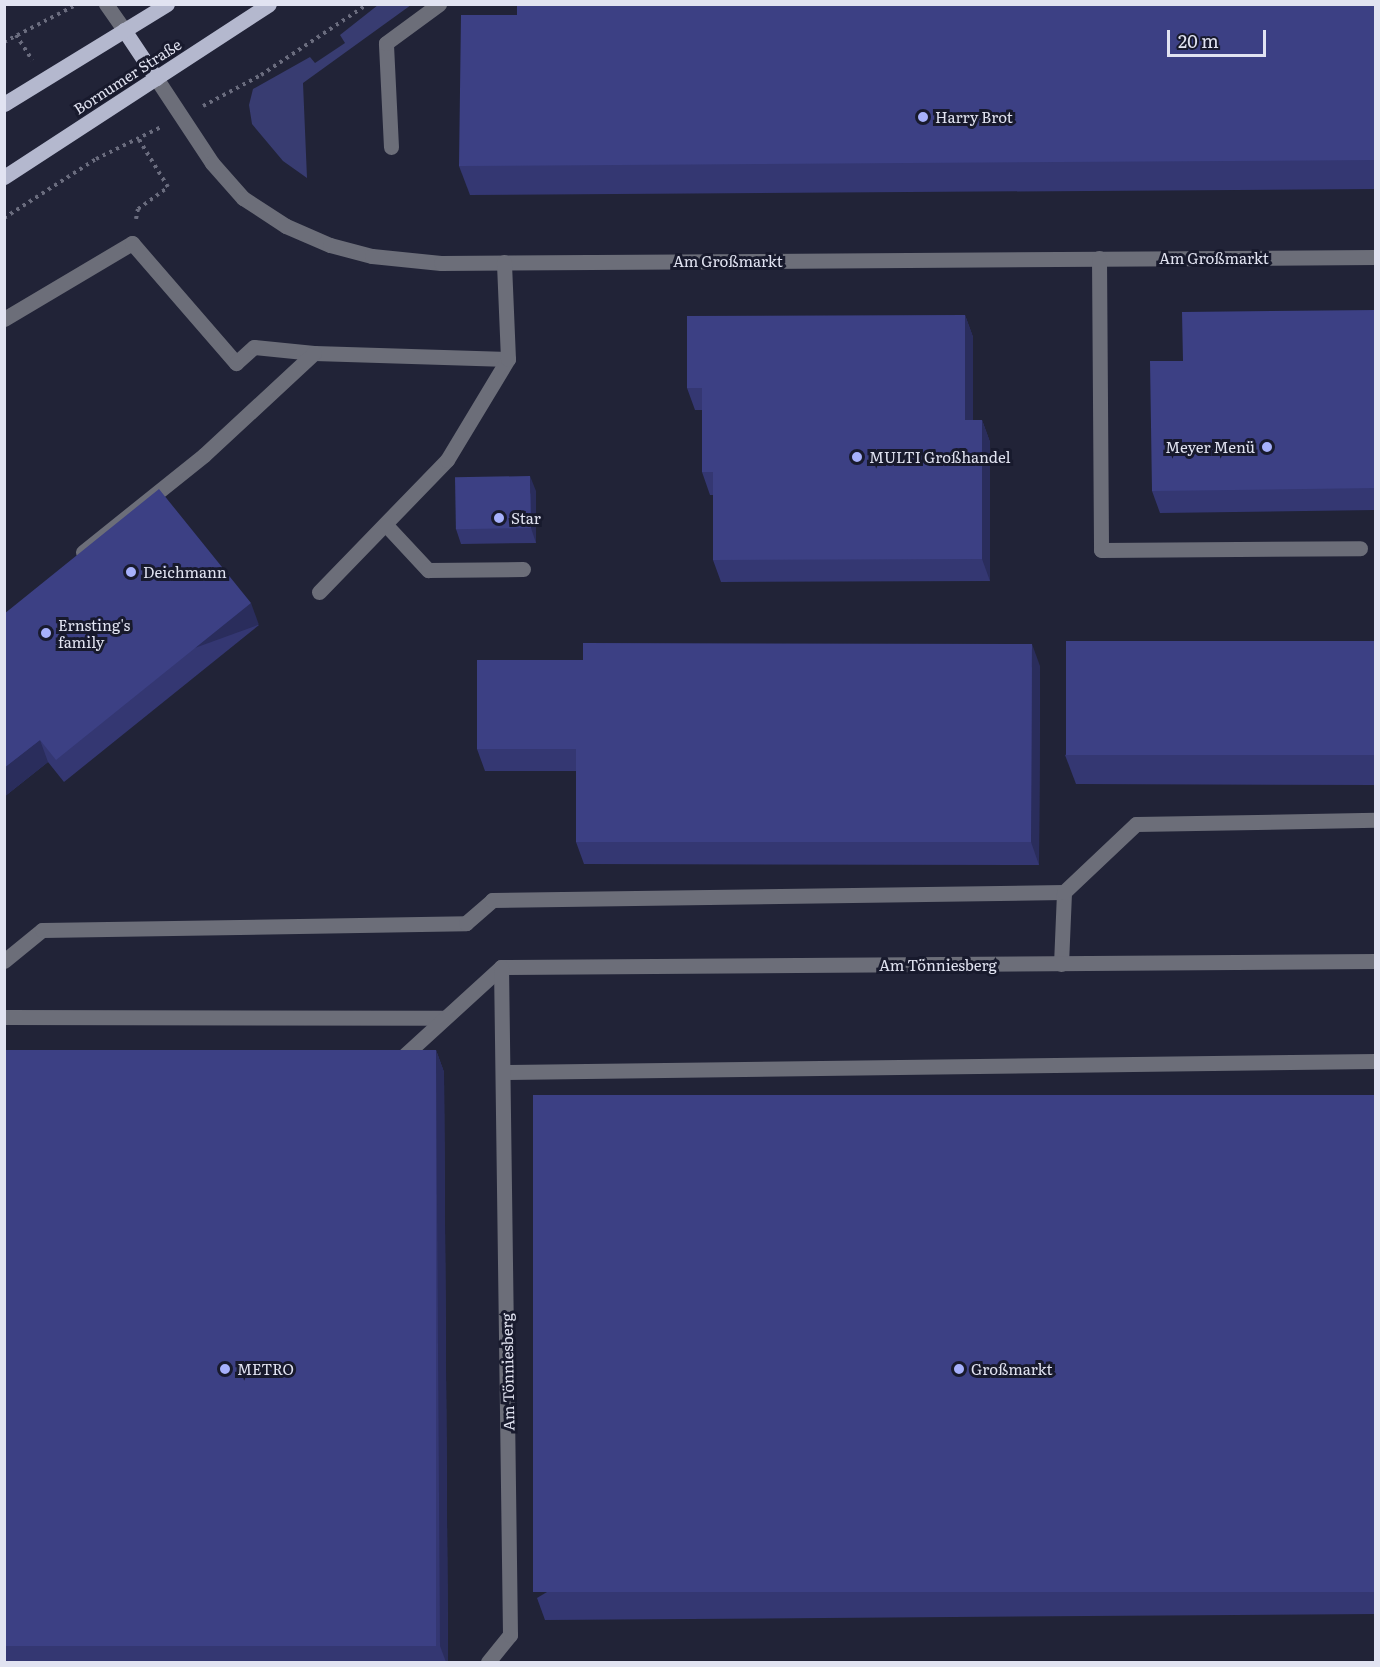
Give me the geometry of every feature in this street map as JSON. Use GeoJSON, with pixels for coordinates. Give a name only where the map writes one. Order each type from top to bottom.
{"type":"FeatureCollection","features":[{"type":"Feature","properties":{"kind":"main road"},"geometry":{"type":"LineString","coordinates":[[4,104],[167,4]]}},
{"type":"Feature","properties":{"kind":"main road","name":"Bornumer Straße"},"geometry":{"type":"LineString","coordinates":[[4,177],[269,4]]}},
{"type":"Feature","properties":{"kind":"main road"},"geometry":{"type":"LineString","coordinates":[[124,30],[156,78]]}},
{"type":"Feature","properties":{"kind":"street"},"geometry":{"type":"LineString","coordinates":[[105,4],[124,30]]}},
{"type":"Feature","properties":{"kind":"street"},"geometry":{"type":"LineString","coordinates":[[391,147],[386,43],[439,4]]}},
{"type":"Feature","properties":{"kind":"street","name":"Am Großmarkt"},"geometry":{"type":"LineString","coordinates":[[156,78],[212,163],[243,198],[286,226],[330,245],[372,256],[441,263],[1376,257]]}},
{"type":"Feature","properties":{"kind":"street"},"geometry":{"type":"LineString","coordinates":[[4,319],[132,243],[236,363],[254,347],[314,353],[508,359]]}},
{"type":"Feature","properties":{"kind":"street"},"geometry":{"type":"LineString","coordinates":[[1099,258],[1101,550],[1360,548]]}},
{"type":"Feature","properties":{"kind":"street"},"geometry":{"type":"LineString","coordinates":[[320,592],[447,460],[508,359],[504,262]]}},
{"type":"Feature","properties":{"kind":"street"},"geometry":{"type":"LineString","coordinates":[[74,559],[204,455],[314,353]]}},
{"type":"Feature","properties":{"kind":"street"},"geometry":{"type":"LineString","coordinates":[[386,525],[428,570],[523,569]]}},
{"type":"Feature","properties":{"kind":"street"},"geometry":{"type":"LineString","coordinates":[[4,961],[42,930],[466,923],[492,900],[1064,891],[1136,824],[1376,820]]}},
{"type":"Feature","properties":{"kind":"street"},"geometry":{"type":"LineString","coordinates":[[1061,964],[1064,891]]}},
{"type":"Feature","properties":{"kind":"street","name":"Am Tönniesberg"},"geometry":{"type":"LineString","coordinates":[[488,1662],[510,1635],[501,967],[1376,961]]}},
{"type":"Feature","properties":{"kind":"street"},"geometry":{"type":"LineString","coordinates":[[386,1072],[501,967]]}},
{"type":"Feature","properties":{"kind":"street"},"geometry":{"type":"LineString","coordinates":[[4,1017],[445,1018]]}},
{"type":"Feature","properties":{"kind":"street"},"geometry":{"type":"LineString","coordinates":[[503,1072],[1376,1061]]}},
{"type":"Feature","properties":{"kind":"path"},"geometry":{"type":"LineString","coordinates":[[4,42],[78,4]]}},
{"type":"Feature","properties":{"kind":"path"},"geometry":{"type":"LineString","coordinates":[[4,218],[96,159],[261,75],[368,4]]}},
{"type":"Feature","properties":{"kind":"path"},"geometry":{"type":"LineString","coordinates":[[138,138],[168,187],[152,198]]}},
{"type":"Feature","properties":{"kind":"shaded area"},"geometry":{"type":"Polygon","coordinates":[[[378,5],[411,5],[303,83],[307,178],[283,161],[252,124],[249,105],[253,89],[310,57],[315,63],[345,43],[340,35],[378,5]]]}},
{"type":"Feature","properties":{"kind":"building","name":"Harry Brot"},"geometry":{"type":"Polygon","coordinates":[[[517,4],[1376,4],[1376,160],[459,166],[461,15],[517,15],[517,4]]]}},
{"type":"Feature","properties":{"kind":"building","name":"Meyer Menü"},"geometry":{"type":"Polygon","coordinates":[[[1376,310],[1376,565],[1375,488],[1152,491],[1150,361],[1183,361],[1182,312],[1376,310]]]}},
{"type":"Feature","properties":{"kind":"building"},"geometry":{"type":"Polygon","coordinates":[[[965,315],[965,420],[982,420],[982,559],[713,560],[713,472],[702,472],[702,388],[687,388],[687,316],[965,315]]]}},
{"type":"Feature","properties":{"kind":"building","name":"Star"},"geometry":{"type":"Polygon","coordinates":[[[530,476],[531,528],[456,529],[455,477],[530,476]]]}},
{"type":"Feature","properties":{"kind":"building"},"geometry":{"type":"Polygon","coordinates":[[[159,489],[251,603],[56,760],[40,740],[4,768],[4,614],[159,489]]]}},
{"type":"Feature","properties":{"kind":"building"},"geometry":{"type":"Polygon","coordinates":[[[1066,641],[1376,641],[1376,755],[1066,755],[1066,641]]]}},
{"type":"Feature","properties":{"kind":"building"},"geometry":{"type":"Polygon","coordinates":[[[583,643],[1032,644],[1031,842],[576,842],[576,749],[477,749],[477,660],[583,660],[583,643]]]}},
{"type":"Feature","properties":{"kind":"building","name":"METRO"},"geometry":{"type":"Polygon","coordinates":[[[4,1050],[436,1050],[436,1646],[4,1646],[4,1050]]]}},
{"type":"Feature","properties":{"kind":"building","name":"Großmarkt"},"geometry":{"type":"Polygon","coordinates":[[[533,1095],[1376,1095],[1376,1592],[533,1592],[533,1095]]]}},
{"type":"Feature","properties":{"kind":"place","name":"Harry Brot"},"geometry":{"type":"Point","coordinates":[923,117]}},
{"type":"Feature","properties":{"kind":"place","name":"Meyer Menü"},"geometry":{"type":"Point","coordinates":[1267,447]}},
{"type":"Feature","properties":{"kind":"place","name":"MULTI Großhandel"},"geometry":{"type":"Point","coordinates":[857,457]}},
{"type":"Feature","properties":{"kind":"place","name":"Star"},"geometry":{"type":"Point","coordinates":[499,518]}},
{"type":"Feature","properties":{"kind":"place","name":"Deichmann"},"geometry":{"type":"Point","coordinates":[131,572]}},
{"type":"Feature","properties":{"kind":"place","name":"Ernsting's family"},"geometry":{"type":"Point","coordinates":[46,633]}},
{"type":"Feature","properties":{"kind":"place","name":"METRO"},"geometry":{"type":"Point","coordinates":[225,1369]}},
{"type":"Feature","properties":{"kind":"place","name":"Großmarkt"},"geometry":{"type":"Point","coordinates":[959,1369]}}]}
